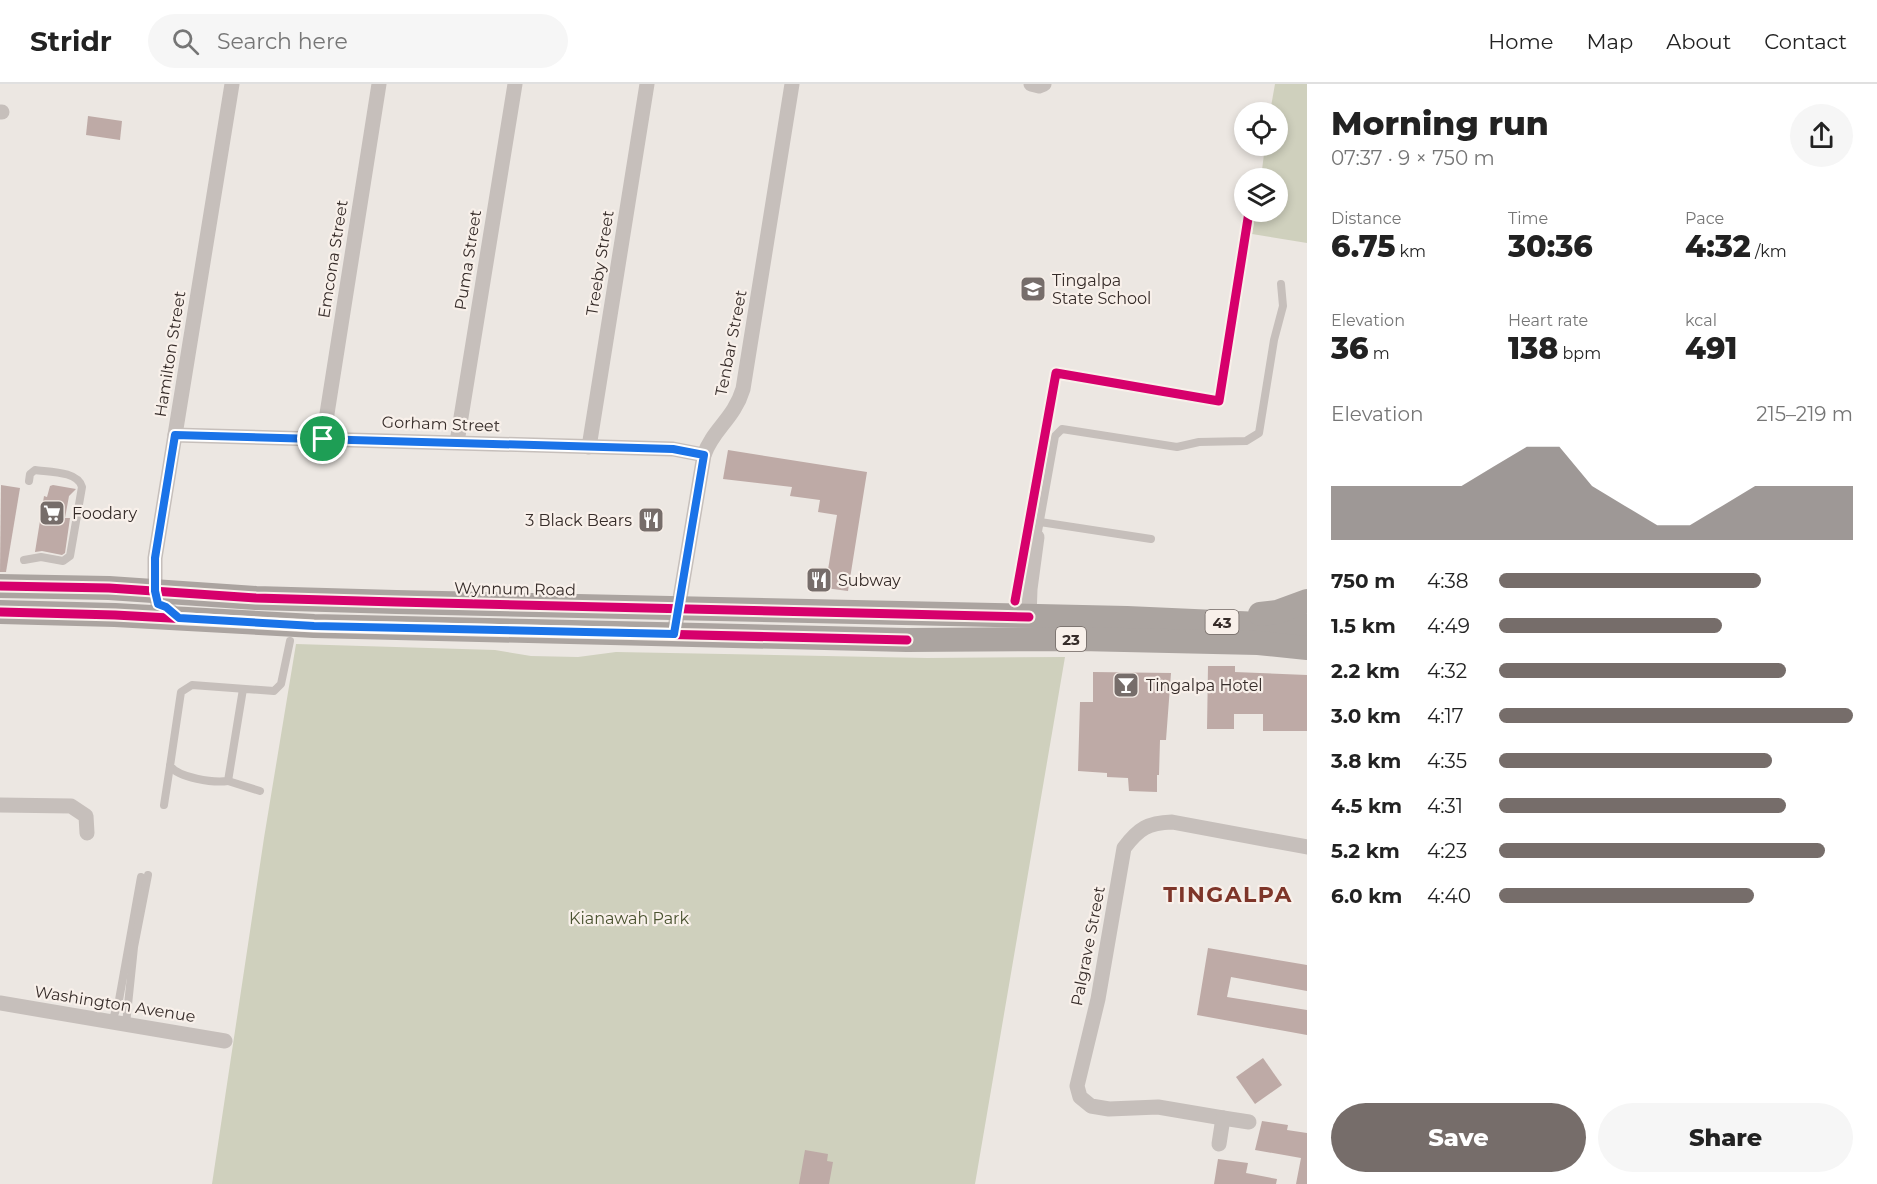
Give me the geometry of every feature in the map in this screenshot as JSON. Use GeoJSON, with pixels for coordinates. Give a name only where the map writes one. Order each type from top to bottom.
{"type":"FeatureCollection","features":[{"type":"Feature","properties":{"kind":"main road","name":"Wynnum Road"},"geometry":{"type":"LineString","coordinates":[[0,586],[155,591],[256,598],[1177,620],[1307,626]]}},
{"type":"Feature","properties":{"kind":"main road","name":"23"},"geometry":{"type":"LineString","coordinates":[[1177,620],[1218,615],[1267,614],[1307,601]]}},
{"type":"Feature","properties":{"kind":"main road"},"geometry":{"type":"LineString","coordinates":[[396,602],[414,615],[414,628]]}},
{"type":"Feature","properties":{"kind":"main road","name":"23"},"geometry":{"type":"LineString","coordinates":[[0,612],[179,618],[266,624],[907,639],[1080,639],[1258,644],[1307,648]]}},
{"type":"Feature","properties":{"kind":"street","name":"Hamilton Street"},"geometry":{"type":"LineString","coordinates":[[155,591],[155,558],[232,84]]}},
{"type":"Feature","properties":{"kind":"street","name":"Emcona Street"},"geometry":{"type":"LineString","coordinates":[[323,439],[380,84]]}},
{"type":"Feature","properties":{"kind":"street","name":"Puma Street"},"geometry":{"type":"LineString","coordinates":[[457,442],[515,84]]}},
{"type":"Feature","properties":{"kind":"street","name":"Treeby Street"},"geometry":{"type":"LineString","coordinates":[[589,447],[647,84]]}},
{"type":"Feature","properties":{"kind":"street","name":"Tenbar Street"},"geometry":{"type":"LineString","coordinates":[[674,634],[704,455],[713,436],[736,408],[743,389],[792,84]]}},
{"type":"Feature","properties":{"kind":"street"},"geometry":{"type":"LineString","coordinates":[[1031,84],[1039,86],[1044,84]]}},
{"type":"Feature","properties":{"kind":"street","name":"Gorham Street"},"geometry":{"type":"LineString","coordinates":[[175,435],[673,449],[704,455]]}},
{"type":"Feature","properties":{"kind":"street"},"geometry":{"type":"LineString","coordinates":[[1029,617],[1030,589],[1039,530]]}},
{"type":"Feature","properties":{"kind":"street"},"geometry":{"type":"LineString","coordinates":[[155,591],[158,604],[166,607],[179,618]]}},
{"type":"Feature","properties":{"kind":"street"},"geometry":{"type":"LineString","coordinates":[[0,805],[71,806],[86,816],[87,833]]}},
{"type":"Feature","properties":{"kind":"street","name":"Palgrave Street"},"geometry":{"type":"LineString","coordinates":[[1249,1122],[1158,1107],[1109,1109],[1091,1106],[1080,1097],[1077,1086],[1098,999],[1124,848],[1135,834],[1153,823],[1172,822],[1307,847]]}},
{"type":"Feature","properties":{"kind":"street","name":"Washington Avenue"},"geometry":{"type":"LineString","coordinates":[[0,1003],[225,1041]]}},
{"type":"Feature","properties":{"kind":"street"},"geometry":{"type":"LineString","coordinates":[[1219,1144],[1224,1118]]}},
{"type":"Feature","properties":{"kind":"lane"},"geometry":{"type":"LineString","coordinates":[[1151,539],[1039,530],[1055,436],[1062,429],[1177,447],[1199,442],[1246,441],[1259,433],[1274,340],[1283,306],[1281,284]]}},
{"type":"Feature","properties":{"kind":"lane"},"geometry":{"type":"LineString","coordinates":[[24,560],[40,556],[63,561],[70,556],[82,487],[81,482],[74,476],[35,470],[30,474],[29,481]]}},
{"type":"Feature","properties":{"kind":"lane"},"geometry":{"type":"LineString","coordinates":[[164,805],[181,692],[192,685],[274,691],[281,684],[290,640]]}},
{"type":"Feature","properties":{"kind":"lane"},"geometry":{"type":"LineString","coordinates":[[228,781],[243,689]]}},
{"type":"Feature","properties":{"kind":"lane"},"geometry":{"type":"LineString","coordinates":[[170,766],[176,773],[218,782],[228,781],[260,791]]}},
{"type":"Feature","properties":{"kind":"lane"},"geometry":{"type":"LineString","coordinates":[[144,876],[134,947],[119,1023],[119,1000],[144,876]]}},
{"type":"Feature","properties":{"kind":"green space"},"geometry":{"type":"Polygon","coordinates":[[[1275,84],[1307,84],[1307,243],[1252,234],[1254,222],[1288,222],[1288,168],[1262,168],[1264,156],[1288,156],[1288,102],[1272,102],[1275,84]]]}},
{"type":"Feature","properties":{"kind":"green space","name":"Kianawah Park"},"geometry":{"type":"Polygon","coordinates":[[[296,644],[495,650],[531,656],[578,657],[616,652],[927,658],[1065,657],[975,1184],[212,1184],[264,838],[296,644]]]}},
{"type":"Feature","properties":{"kind":"building"},"geometry":{"type":"Polygon","coordinates":[[[88,116],[122,121],[120,140],[86,135],[88,116]]]}},
{"type":"Feature","properties":{"kind":"building"},"geometry":{"type":"Polygon","coordinates":[[[728,450],[867,472],[848,591],[825,588],[837,515],[818,512],[820,500],[790,496],[792,487],[723,479],[728,450]]]}},
{"type":"Feature","properties":{"kind":"building"},"geometry":{"type":"Polygon","coordinates":[[[1,485],[20,488],[6,572],[0,572],[1,485]]]}},
{"type":"Feature","properties":{"kind":"building","name":"Foodary"},"geometry":{"type":"Polygon","coordinates":[[[50,486],[76,489],[69,496],[65,518],[70,518],[65,553],[62,555],[35,552],[44,496],[47,497],[50,486]]]}},
{"type":"Feature","properties":{"kind":"building"},"geometry":{"type":"Polygon","coordinates":[[[1208,666],[1235,666],[1235,672],[1307,675],[1307,731],[1263,731],[1263,714],[1234,714],[1234,729],[1207,729],[1208,666]]]}},
{"type":"Feature","properties":{"kind":"building"},"geometry":{"type":"Polygon","coordinates":[[[1093,672],[1171,673],[1166,740],[1160,740],[1157,792],[1129,791],[1128,778],[1107,777],[1107,773],[1078,771],[1080,702],[1093,702],[1093,672]]]}},
{"type":"Feature","properties":{"kind":"building"},"geometry":{"type":"Polygon","coordinates":[[[1208,948],[1307,965],[1307,991],[1231,977],[1227,997],[1307,1010],[1307,1035],[1197,1015],[1208,948]]]}},
{"type":"Feature","properties":{"kind":"building"},"geometry":{"type":"Polygon","coordinates":[[[1263,1058],[1282,1085],[1255,1104],[1236,1077],[1263,1058]]]}},
{"type":"Feature","properties":{"kind":"building"},"geometry":{"type":"Polygon","coordinates":[[[1262,1121],[1288,1125],[1287,1130],[1307,1133],[1307,1184],[1296,1184],[1301,1158],[1255,1150],[1262,1121]]]}},
{"type":"Feature","properties":{"kind":"building"},"geometry":{"type":"Polygon","coordinates":[[[805,1150],[828,1154],[827,1161],[833,1162],[829,1184],[799,1184],[805,1150]]]}},
{"type":"Feature","properties":{"kind":"building"},"geometry":{"type":"Polygon","coordinates":[[[1218,1159],[1248,1163],[1246,1173],[1277,1179],[1276,1184],[1214,1184],[1218,1159]]]}},
{"type":"Feature","properties":{"kind":"cycle path"},"geometry":{"type":"LineString","coordinates":[[1015,601],[1056,373],[1219,401],[1247,222]]}},
{"type":"Feature","properties":{"kind":"cycle path"},"geometry":{"type":"LineString","coordinates":[[0,586],[109,588],[256,598],[1029,617]]}},
{"type":"Feature","properties":{"kind":"cycle path"},"geometry":{"type":"LineString","coordinates":[[0,612],[115,615],[314,626],[907,640]]}},
{"type":"Feature","properties":{"kind":"place","name":"Tingalpa State School"},"geometry":{"type":"Point","coordinates":[1033,289]}},
{"type":"Feature","properties":{"kind":"place","name":"Foodary"},"geometry":{"type":"Point","coordinates":[52,513]}},
{"type":"Feature","properties":{"kind":"place","name":"3 Black Bears"},"geometry":{"type":"Point","coordinates":[651,520]}},
{"type":"Feature","properties":{"kind":"place","name":"Subway"},"geometry":{"type":"Point","coordinates":[819,580]}},
{"type":"Feature","properties":{"kind":"place","name":"Tingalpa Hotel"},"geometry":{"type":"Point","coordinates":[1126,685]}},
{"type":"Feature","properties":{"kind":"district","name":"TINGALPA"},"geometry":{"type":"Point","coordinates":[1228,894]}},
{"type":"Feature","properties":{"kind":"route"},"geometry":{"type":"LineString","coordinates":[[175,435],[323,439],[673,449],[704,455],[674,634],[266,624],[179,618],[166,607],[158,604],[155,591],[155,558],[175,435]]}}]}
